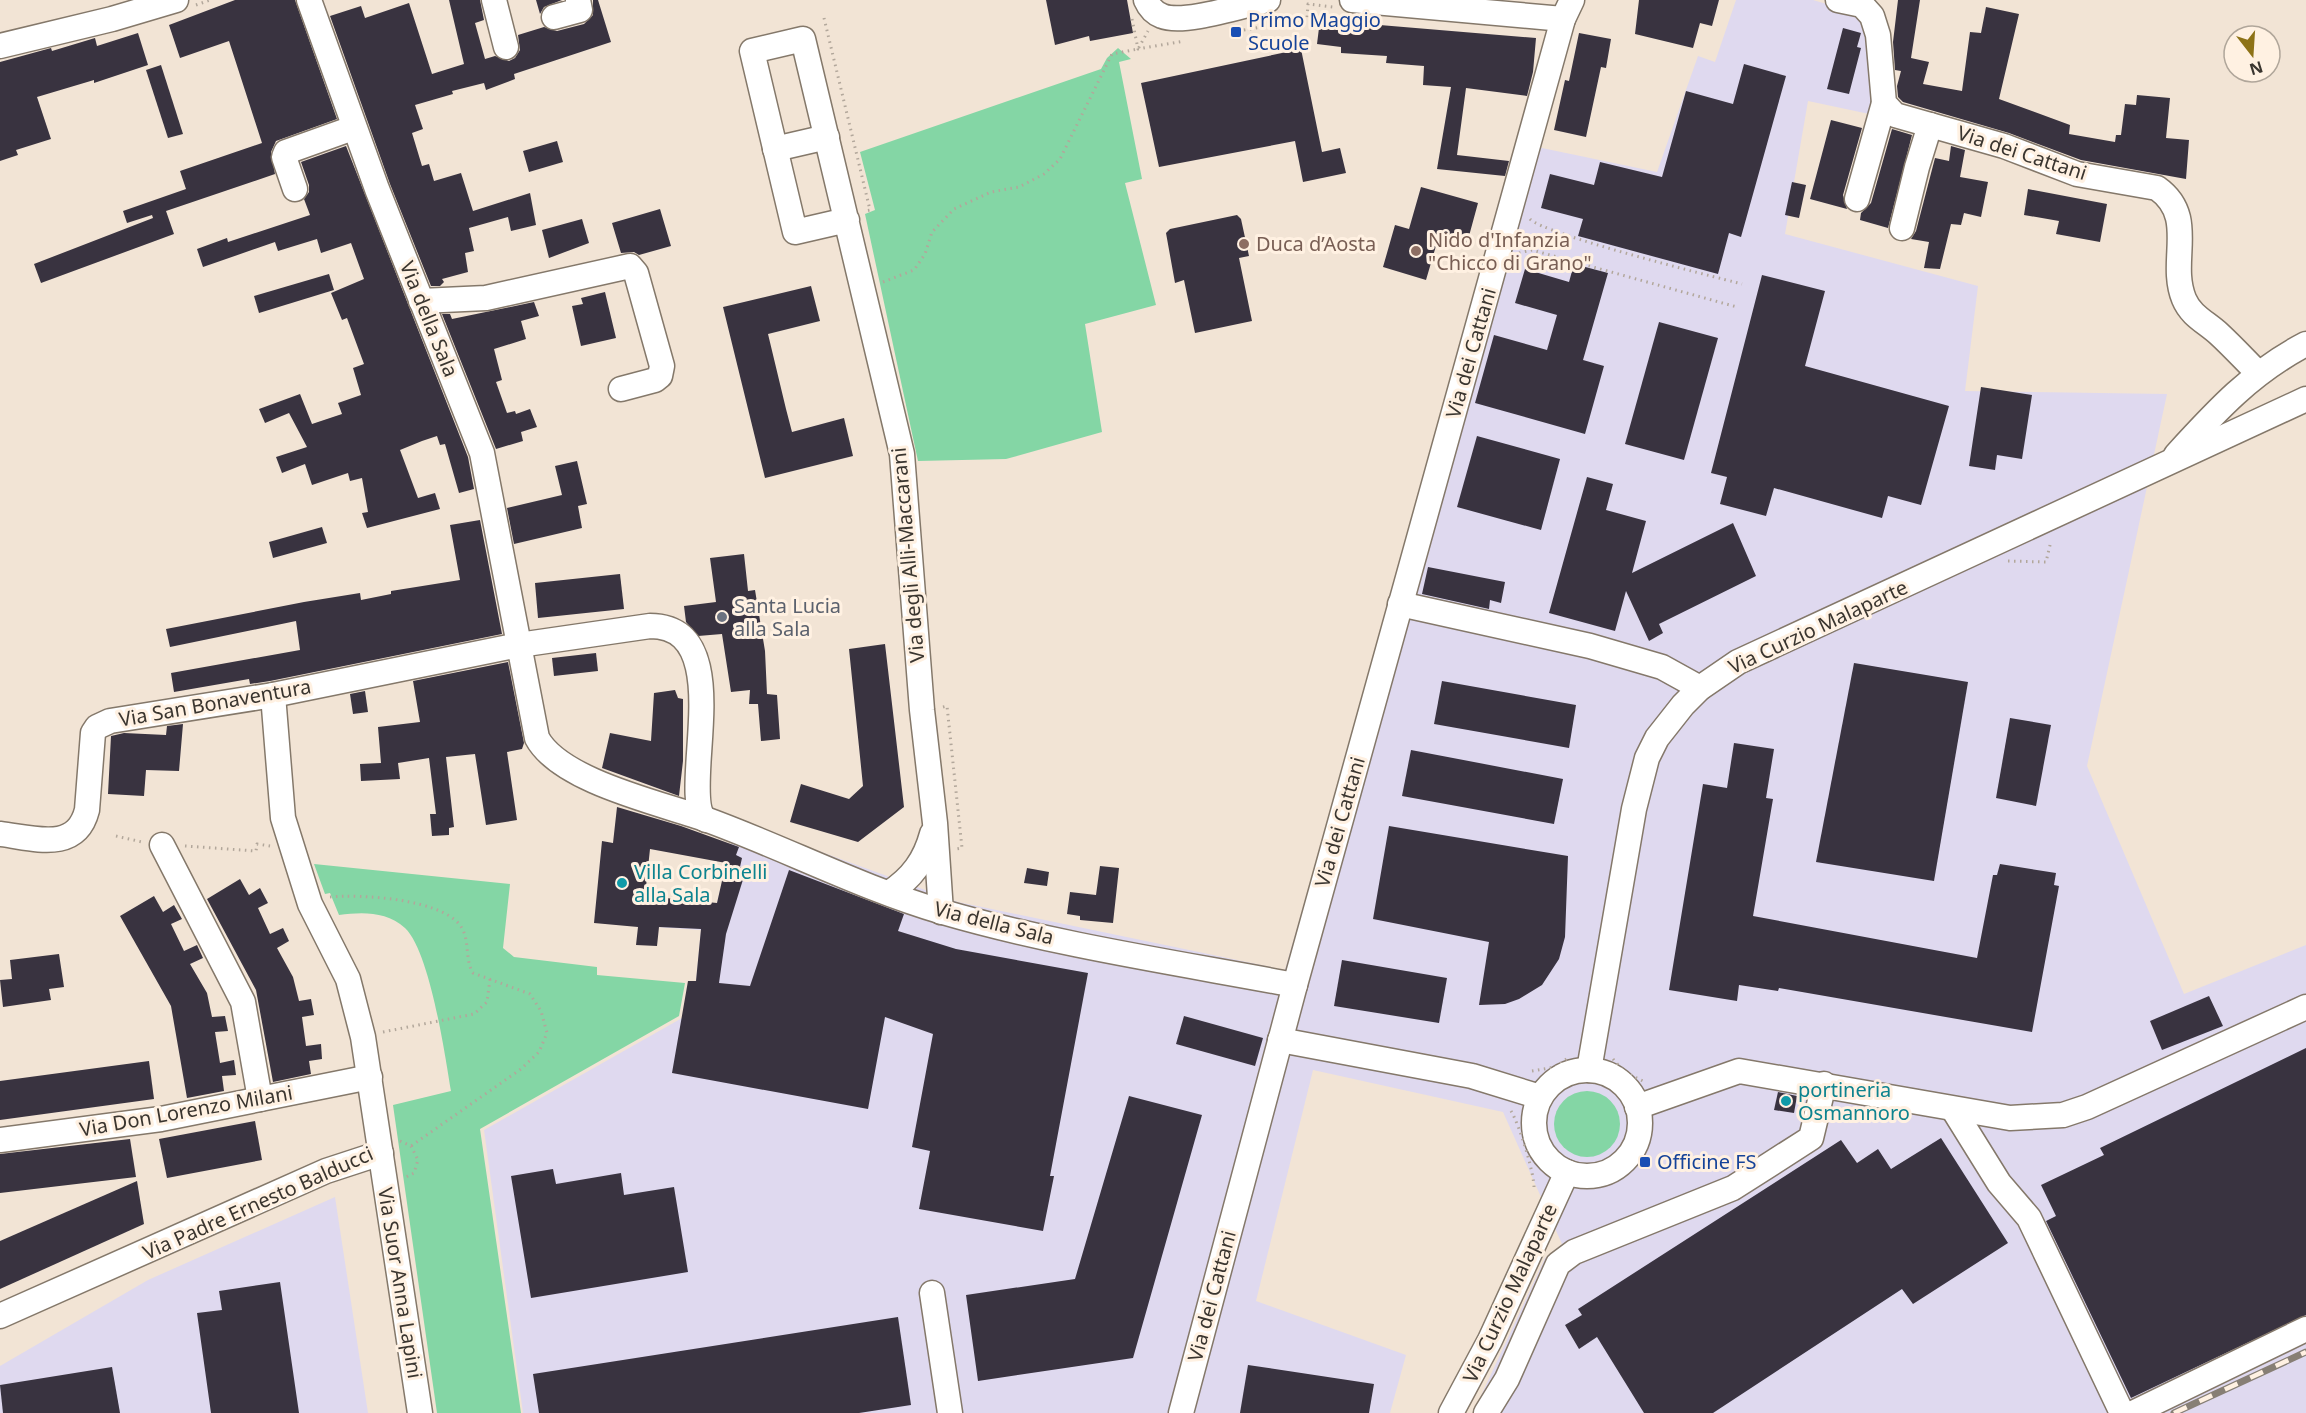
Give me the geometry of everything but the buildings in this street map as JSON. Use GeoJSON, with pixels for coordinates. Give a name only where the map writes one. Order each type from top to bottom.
{"type":"FeatureCollection","features":[{"type":"Feature","properties":{"kind":"street"},"geometry":{"type":"LineString","coordinates":[[0,46],[112,19],[176,0]]}},
{"type":"Feature","properties":{"kind":"street","name":"Via della Sala"},"geometry":{"type":"LineString","coordinates":[[309,0],[353,128],[482,453],[537,738],[550,756],[572,771],[694,811],[941,912],[1088,945],[1295,985]]}},
{"type":"Feature","properties":{"kind":"street"},"geometry":{"type":"LineString","coordinates":[[494,0],[506,47]]}},
{"type":"Feature","properties":{"kind":"street"},"geometry":{"type":"LineString","coordinates":[[554,17],[580,10],[578,0]]}},
{"type":"Feature","properties":{"kind":"street"},"geometry":{"type":"LineString","coordinates":[[1144,8],[1169,18],[1188,17],[1268,0]]}},
{"type":"Feature","properties":{"kind":"street"},"geometry":{"type":"LineString","coordinates":[[1838,0],[1874,8],[1878,35],[1884,103],[1857,199]]}},
{"type":"Feature","properties":{"kind":"street"},"geometry":{"type":"LineString","coordinates":[[1343,3],[1568,10]]}},
{"type":"Feature","properties":{"kind":"street","name":"Via dei Cattani"},"geometry":{"type":"LineString","coordinates":[[1181,1413],[1280,1040],[1400,604],[1568,10]]}},
{"type":"Feature","properties":{"kind":"street","name":"Via degli Alli-Maccarani"},"geometry":{"type":"LineString","coordinates":[[775,149],[752,51],[803,39],[827,138],[854,216],[863,290],[903,462],[922,710],[935,823],[941,912]]}},
{"type":"Feature","properties":{"kind":"street","name":"Via dei Cattani"},"geometry":{"type":"LineString","coordinates":[[1884,103],[1895,116],[2004,146],[2077,174],[2157,188],[2168,195],[2180,226],[2179,281],[2184,300],[2195,316],[2217,332],[2258,373]]}},
{"type":"Feature","properties":{"kind":"street","name":"Via dei Cattani"},"geometry":{"type":"LineString","coordinates":[[1902,228],[1930,125]]}},
{"type":"Feature","properties":{"kind":"street"},"geometry":{"type":"LineString","coordinates":[[295,189],[284,157],[286,152],[353,128]]}},
{"type":"Feature","properties":{"kind":"street"},"geometry":{"type":"LineString","coordinates":[[827,138],[775,149],[795,232],[854,216]]}},
{"type":"Feature","properties":{"kind":"street"},"geometry":{"type":"LineString","coordinates":[[421,301],[486,298],[630,266],[636,273],[662,366],[660,376],[655,380],[621,389]]}},
{"type":"Feature","properties":{"kind":"street"},"geometry":{"type":"LineString","coordinates":[[2169,463],[2229,397],[2258,373],[2306,344]]}},
{"type":"Feature","properties":{"kind":"street","name":"Via Curzio Malaparte"},"geometry":{"type":"LineString","coordinates":[[1590,1070],[1627,845],[1643,771],[1657,738],[1700,688],[1738,662],[2306,399]]}},
{"type":"Feature","properties":{"kind":"street"},"geometry":{"type":"LineString","coordinates":[[1400,604],[1590,646],[1662,667],[1700,688]]}},
{"type":"Feature","properties":{"kind":"street"},"geometry":{"type":"LineString","coordinates":[[519,645],[650,626],[662,626],[678,633],[695,658],[700,685],[702,733],[694,811]]}},
{"type":"Feature","properties":{"kind":"street","name":"Via San Bonaventura"},"geometry":{"type":"LineString","coordinates":[[0,834],[60,839],[75,834],[84,822],[87,810],[93,734],[103,723],[273,695],[519,645]]}},
{"type":"Feature","properties":{"kind":"street","name":"Via Padre Ernesto Balducci"},"geometry":{"type":"LineString","coordinates":[[0,1316],[387,1146],[348,979],[310,904],[283,818],[273,695]]}},
{"type":"Feature","properties":{"kind":"street","name":"Via degli Alli-Maccarani"},"geometry":{"type":"LineString","coordinates":[[889,892],[907,879],[921,862],[935,823]]}},
{"type":"Feature","properties":{"kind":"street"},"geometry":{"type":"LineString","coordinates":[[162,844],[243,1002],[260,1099]]}},
{"type":"Feature","properties":{"kind":"street"},"geometry":{"type":"LineString","coordinates":[[1637,1107],[1725,1074],[1739,1071],[2010,1118],[2063,1115],[2087,1107],[2306,1007]]}},
{"type":"Feature","properties":{"kind":"street"},"geometry":{"type":"LineString","coordinates":[[1280,1040],[1472,1076],[1540,1097]]}},
{"type":"Feature","properties":{"kind":"street"},"geometry":{"type":"LineString","coordinates":[[1590,1070],[1605,1073],[1618,1081],[1631,1094],[1637,1107],[1640,1124],[1638,1137],[1631,1151],[1621,1162],[1606,1172],[1592,1175],[1567,1172],[1550,1161],[1537,1143],[1534,1116],[1540,1097],[1560,1077],[1573,1072],[1590,1070]]}},
{"type":"Feature","properties":{"kind":"street","name":"Via Don Lorenzo Milani"},"geometry":{"type":"LineString","coordinates":[[0,1140],[161,1119],[370,1077]]}},
{"type":"Feature","properties":{"kind":"street"},"geometry":{"type":"LineString","coordinates":[[1486,1413],[1506,1379],[1553,1272],[1566,1257],[1732,1188],[1810,1138],[1824,1084]]}},
{"type":"Feature","properties":{"kind":"street"},"geometry":{"type":"LineString","coordinates":[[1953,1109],[1999,1183],[2029,1218],[2122,1413]]}},
{"type":"Feature","properties":{"kind":"street","name":"Via Suor Anna Lapini"},"geometry":{"type":"LineString","coordinates":[[387,1146],[420,1413]]}},
{"type":"Feature","properties":{"kind":"street","name":"Via Curzio Malaparte"},"geometry":{"type":"LineString","coordinates":[[1451,1413],[1516,1284],[1567,1172]]}},
{"type":"Feature","properties":{"kind":"street"},"geometry":{"type":"LineString","coordinates":[[932,1293],[950,1413]]}},
{"type":"Feature","properties":{"kind":"street"},"geometry":{"type":"LineString","coordinates":[[2133,1413],[2306,1329]]}},
{"type":"Feature","properties":{"kind":"path"},"geometry":{"type":"LineString","coordinates":[[1236,32],[1307,19],[1308,4],[1343,3]]}},
{"type":"Feature","properties":{"kind":"path"},"geometry":{"type":"LineString","coordinates":[[1138,49],[1144,8]]}},
{"type":"Feature","properties":{"kind":"path"},"geometry":{"type":"LineString","coordinates":[[1138,49],[1144,8]]}},
{"type":"Feature","properties":{"kind":"path"},"geometry":{"type":"LineString","coordinates":[[824,18],[870,210],[854,216]]}},
{"type":"Feature","properties":{"kind":"path"},"geometry":{"type":"LineString","coordinates":[[863,290],[914,270],[925,254],[932,232],[954,209],[991,192],[1019,187],[1044,174],[1060,159],[1112,54],[1192,39]]}},
{"type":"Feature","properties":{"kind":"path"},"geometry":{"type":"LineString","coordinates":[[1512,204],[1520,207],[1535,225],[1742,284]]}},
{"type":"Feature","properties":{"kind":"path"},"geometry":{"type":"LineString","coordinates":[[1499,254],[1510,256],[1532,250],[1737,307]]}},
{"type":"Feature","properties":{"kind":"path"},"geometry":{"type":"LineString","coordinates":[[2003,561],[2046,562],[2051,539]]}},
{"type":"Feature","properties":{"kind":"path"},"geometry":{"type":"LineString","coordinates":[[940,707],[947,706],[962,848],[948,851]]}},
{"type":"Feature","properties":{"kind":"path"},"geometry":{"type":"LineString","coordinates":[[116,836],[162,844],[256,851],[257,844],[278,847]]}},
{"type":"Feature","properties":{"kind":"path"},"geometry":{"type":"LineString","coordinates":[[328,898],[344,896],[397,898],[438,912],[459,924],[467,945],[468,965],[473,973],[530,994],[541,1011],[547,1033],[539,1052],[521,1070],[411,1146],[387,1146]]}},
{"type":"Feature","properties":{"kind":"path"},"geometry":{"type":"LineString","coordinates":[[377,1034],[474,1014],[487,1002],[490,979]]}},
{"type":"Feature","properties":{"kind":"path"},"geometry":{"type":"LineString","coordinates":[[1608,1051],[1624,1072],[1649,1083]]}},
{"type":"Feature","properties":{"kind":"path"},"geometry":{"type":"LineString","coordinates":[[1524,1070],[1544,1071],[1556,1067],[1574,1052]]}},
{"type":"Feature","properties":{"kind":"path"},"geometry":{"type":"LineString","coordinates":[[1507,1106],[1515,1117],[1535,1178],[1533,1194]]}},
{"type":"Feature","properties":{"kind":"path"},"geometry":{"type":"LineString","coordinates":[[400,1180],[414,1173],[417,1167],[416,1152],[411,1146]]}},
{"type":"Feature","properties":{"kind":"shaded area"},"geometry":{"type":"Polygon","coordinates":[[[1736,0],[1813,0],[1864,15],[1872,30],[1874,115],[1808,101],[1785,234],[1978,286],[1965,391],[2167,394],[2087,766],[2184,994],[2306,945],[2306,1413],[1473,1413],[1545,1258],[1562,1244],[1503,1112],[1313,1070],[1256,1301],[1406,1355],[1390,1413],[523,1413],[484,1130],[682,1018],[696,981],[701,930],[656,927],[717,903],[737,821],[958,902],[1285,970],[1523,144],[1657,172],[1698,56],[1715,62],[1736,0]]]}},
{"type":"Feature","properties":{"kind":"shaded area"},"geometry":{"type":"Polygon","coordinates":[[[335,1197],[368,1413],[0,1413],[0,1366],[148,1280],[335,1197]]]}},
{"type":"Feature","properties":{"kind":"green space"},"geometry":{"type":"Polygon","coordinates":[[[1118,48],[1131,59],[1119,62],[1142,179],[1125,183],[1156,305],[1085,324],[1102,432],[1006,459],[918,461],[865,214],[875,210],[860,152],[1101,69],[1107,58],[1118,48]]]}},
{"type":"Feature","properties":{"kind":"green space"},"geometry":{"type":"Polygon","coordinates":[[[314,864],[510,884],[503,948],[514,957],[597,967],[597,975],[685,983],[679,1016],[480,1129],[521,1413],[437,1413],[393,1105],[451,1091],[435,1005],[422,959],[414,940],[405,928],[390,918],[374,914],[339,915],[330,893],[325,894],[314,864]]]}},
{"type":"Feature","properties":{"kind":"green space"},"geometry":{"type":"Polygon","coordinates":[[[1580,1091],[1594,1091],[1606,1096],[1615,1105],[1620,1124],[1618,1137],[1611,1148],[1594,1157],[1580,1157],[1568,1152],[1559,1143],[1554,1131],[1554,1117],[1559,1105],[1568,1096],[1580,1091]]]}},
{"type":"Feature","properties":{"kind":"railway"},"geometry":{"type":"LineString","coordinates":[[2174,1413],[2306,1352]]}},
{"type":"Feature","properties":{"kind":"place","name":"Primo Maggio Scuole"},"geometry":{"type":"Point","coordinates":[1236,32]}},
{"type":"Feature","properties":{"kind":"place","name":"Duca d’Aosta"},"geometry":{"type":"Point","coordinates":[1244,244]}},
{"type":"Feature","properties":{"kind":"place","name":"Nido d'Infanzia \"Chicco di Grano\""},"geometry":{"type":"Point","coordinates":[1416,251]}},
{"type":"Feature","properties":{"kind":"place","name":"Santa Lucia alla Sala"},"geometry":{"type":"Point","coordinates":[722,617]}},
{"type":"Feature","properties":{"kind":"place","name":"Villa Corbinelli alla Sala"},"geometry":{"type":"Point","coordinates":[622,883]}},
{"type":"Feature","properties":{"kind":"place","name":"portineria Osmannoro"},"geometry":{"type":"Point","coordinates":[1786,1101]}},
{"type":"Feature","properties":{"kind":"place","name":"Officine FS"},"geometry":{"type":"Point","coordinates":[1645,1162]}}]}
